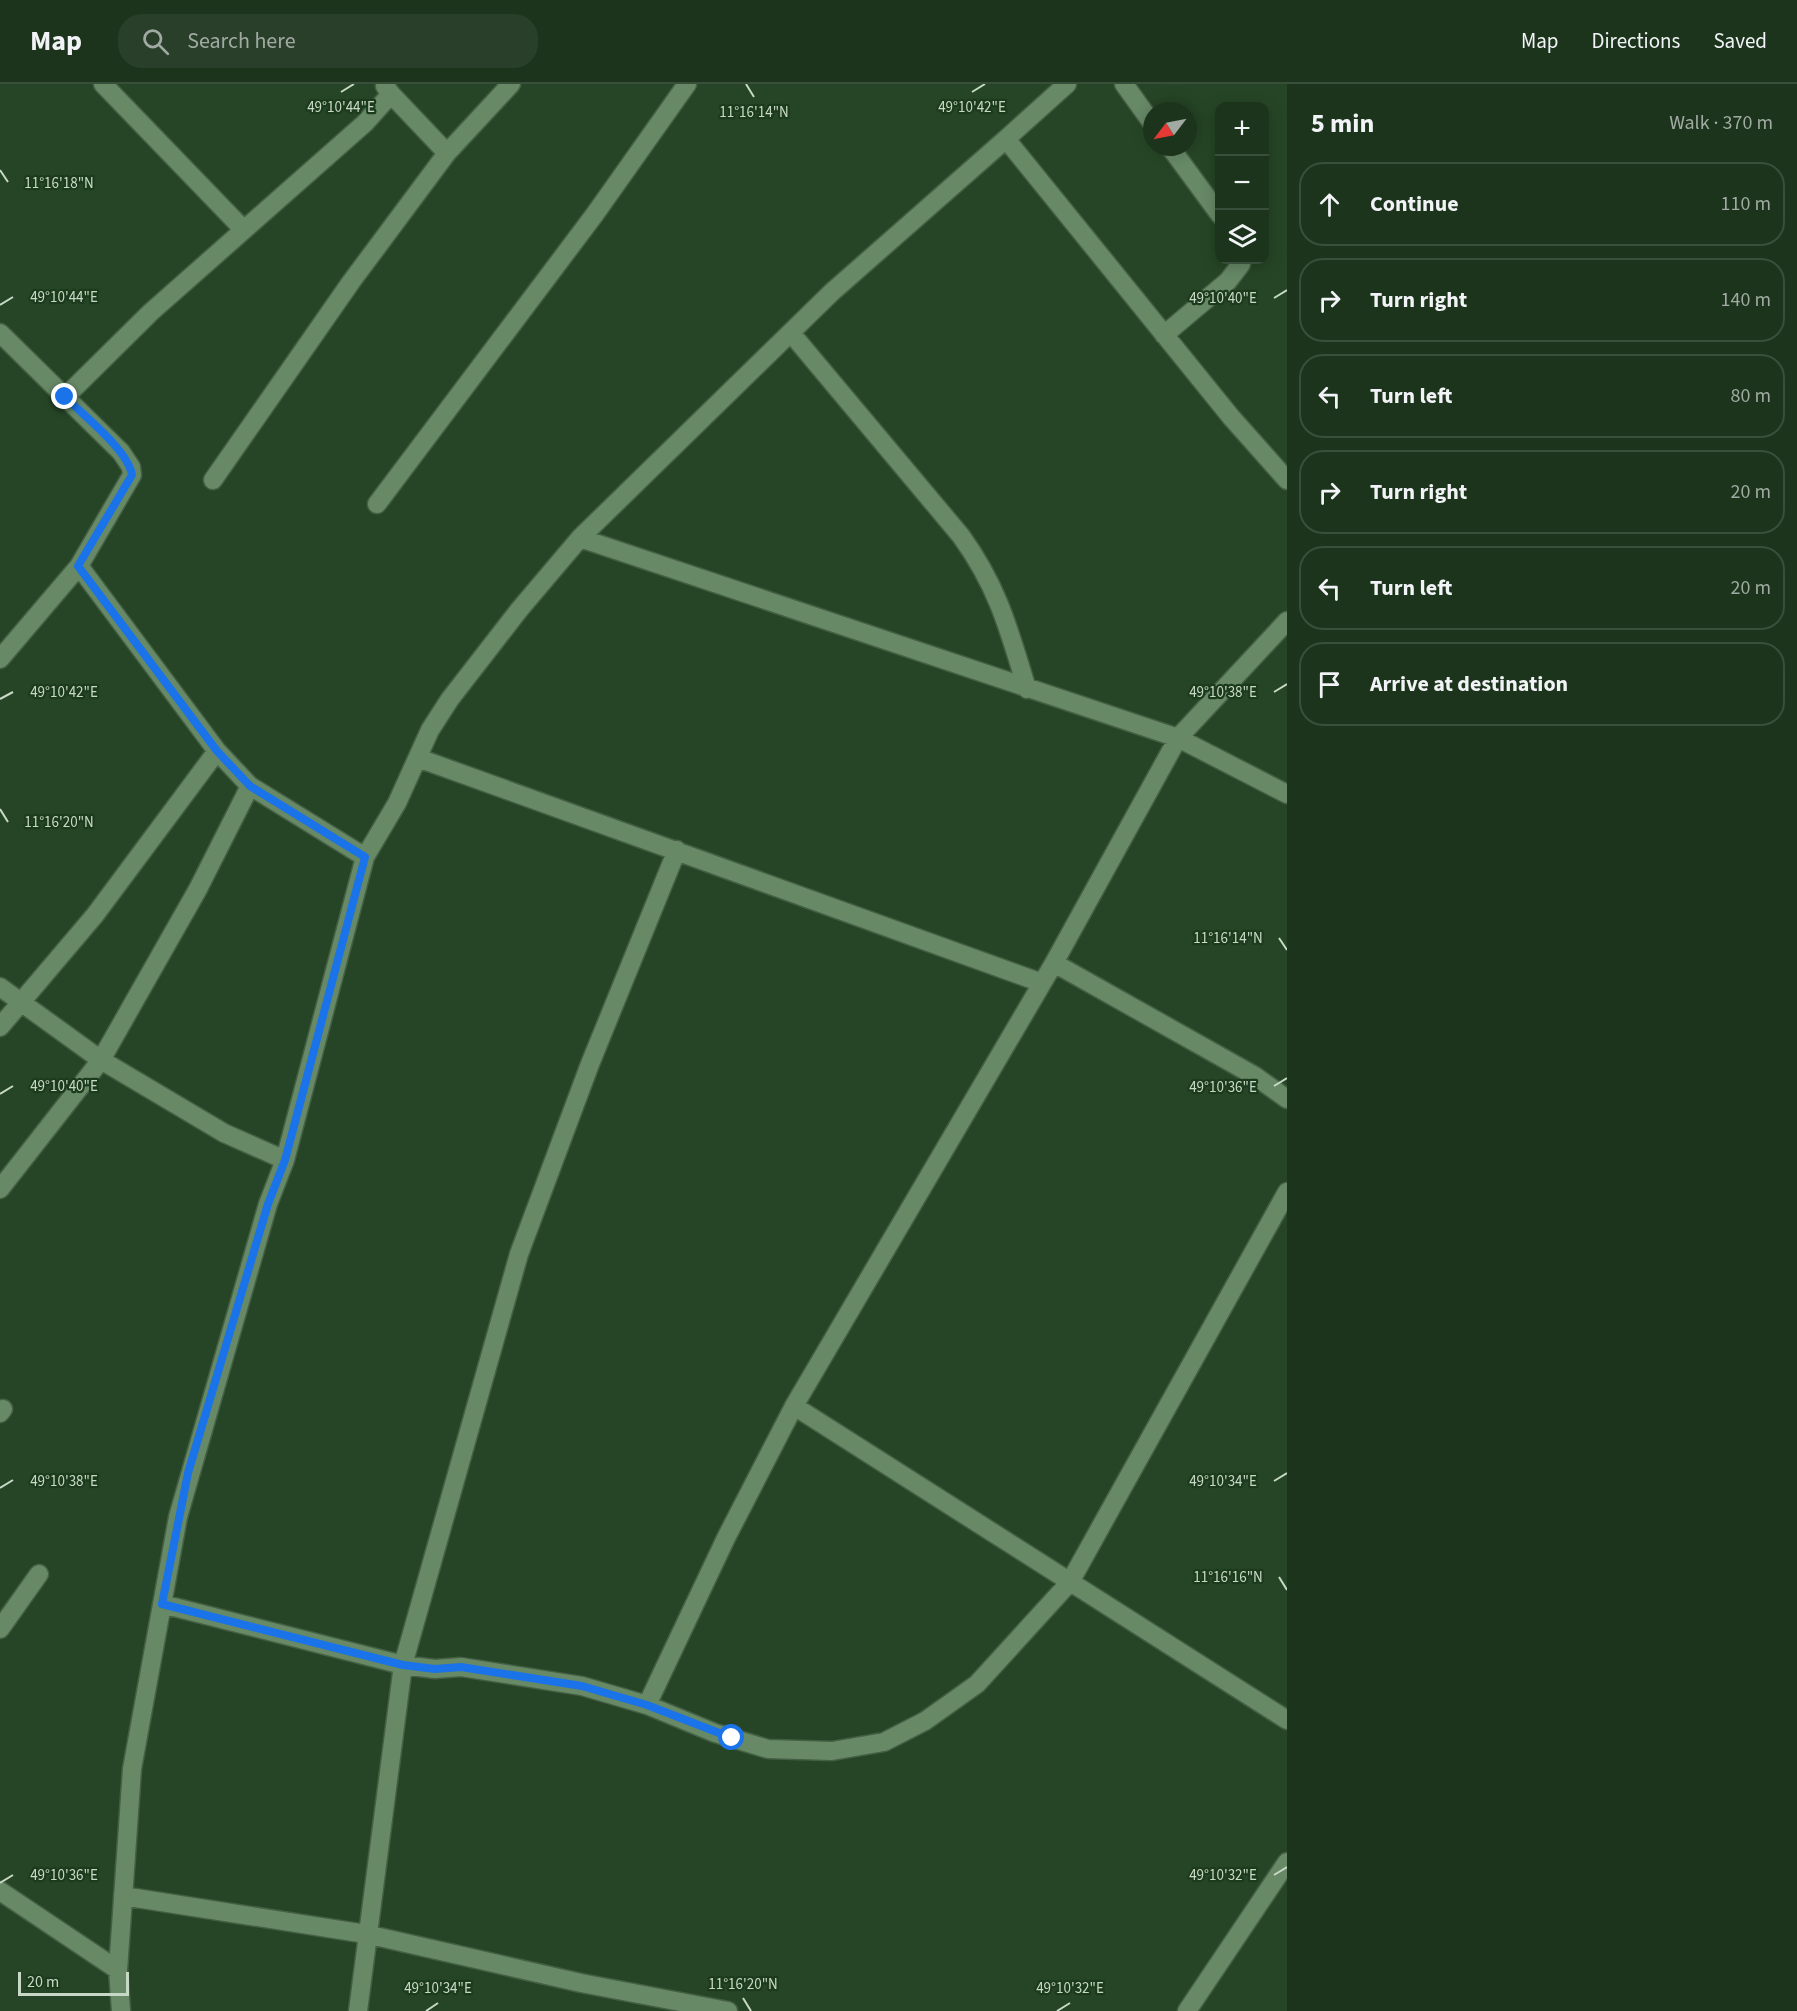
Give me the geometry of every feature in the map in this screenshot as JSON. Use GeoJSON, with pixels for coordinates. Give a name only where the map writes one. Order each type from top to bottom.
{"type":"FeatureCollection","features":[{"type":"Feature","properties":{"kind":"street"},"geometry":{"type":"LineString","coordinates":[[103,84],[243,229]]}},
{"type":"Feature","properties":{"kind":"street"},"geometry":{"type":"LineString","coordinates":[[213,480],[351,282],[447,153],[511,84]]}},
{"type":"Feature","properties":{"kind":"street"},"geometry":{"type":"LineString","coordinates":[[377,504],[595,214],[687,84]]}},
{"type":"Feature","properties":{"kind":"street"},"geometry":{"type":"LineString","coordinates":[[117,2009],[132,1768],[188,1473],[268,1204],[285,1160],[365,857],[397,803],[430,730],[450,699],[519,610],[580,538],[791,333],[1067,84]]}},
{"type":"Feature","properties":{"kind":"street"},"geometry":{"type":"LineString","coordinates":[[1124,84],[1143,110]]}},
{"type":"Feature","properties":{"kind":"street"},"geometry":{"type":"LineString","coordinates":[[65,397],[151,312],[365,123],[387,89],[447,153]]}},
{"type":"Feature","properties":{"kind":"street"},"geometry":{"type":"LineString","coordinates":[[1006,139],[1164,335],[1287,480]]}},
{"type":"Feature","properties":{"kind":"street"},"geometry":{"type":"LineString","coordinates":[[1177,156],[1216,210]]}},
{"type":"Feature","properties":{"kind":"street"},"geometry":{"type":"LineString","coordinates":[[1164,335],[1228,281],[1241,264]]}},
{"type":"Feature","properties":{"kind":"street"},"geometry":{"type":"LineString","coordinates":[[0,333],[121,452],[131,467],[132,475],[78,566],[1,657]]}},
{"type":"Feature","properties":{"kind":"street"},"geometry":{"type":"LineString","coordinates":[[791,333],[961,536],[984,568],[1006,618],[1027,688]]}},
{"type":"Feature","properties":{"kind":"street"},"geometry":{"type":"LineString","coordinates":[[580,538],[1178,738],[1287,794]]}},
{"type":"Feature","properties":{"kind":"street"},"geometry":{"type":"LineString","coordinates":[[78,566],[217,751],[250,786],[365,857]]}},
{"type":"Feature","properties":{"kind":"street"},"geometry":{"type":"LineString","coordinates":[[647,1705],[726,1538],[795,1406],[1054,963],[1178,738],[1287,621]]}},
{"type":"Feature","properties":{"kind":"street"},"geometry":{"type":"LineString","coordinates":[[0,1027],[95,915],[217,751]]}},
{"type":"Feature","properties":{"kind":"street"},"geometry":{"type":"LineString","coordinates":[[418,758],[1042,983]]}},
{"type":"Feature","properties":{"kind":"street"},"geometry":{"type":"LineString","coordinates":[[0,1189],[101,1060],[198,889],[250,786]]}},
{"type":"Feature","properties":{"kind":"street"},"geometry":{"type":"LineString","coordinates":[[358,2011],[366,1934],[403,1665],[519,1254],[590,1064],[677,850]]}},
{"type":"Feature","properties":{"kind":"street"},"geometry":{"type":"LineString","coordinates":[[1054,963],[1255,1076],[1287,1099]]}},
{"type":"Feature","properties":{"kind":"street"},"geometry":{"type":"LineString","coordinates":[[0,987],[20,1004],[101,1060],[224,1133],[285,1160]]}},
{"type":"Feature","properties":{"kind":"street"},"geometry":{"type":"LineString","coordinates":[[162,1604],[403,1665],[435,1669],[461,1667],[582,1686],[647,1705],[715,1733],[768,1749],[832,1751],[884,1742],[925,1721],[977,1684],[1070,1582],[1287,1192]]}},
{"type":"Feature","properties":{"kind":"street"},"geometry":{"type":"LineString","coordinates":[[795,1406],[1287,1720]]}},
{"type":"Feature","properties":{"kind":"street"},"geometry":{"type":"LineString","coordinates":[[0,1629],[39,1574]]}},
{"type":"Feature","properties":{"kind":"street"},"geometry":{"type":"LineString","coordinates":[[1187,2011],[1287,1862]]}},
{"type":"Feature","properties":{"kind":"street"},"geometry":{"type":"LineString","coordinates":[[0,1891],[118,1970]]}},
{"type":"Feature","properties":{"kind":"street"},"geometry":{"type":"LineString","coordinates":[[123,1896],[366,1934],[581,1983],[728,2011]]}},
{"type":"Feature","properties":{"kind":"route"},"geometry":{"type":"LineString","coordinates":[[65,397],[121,452],[131,467],[132,475],[78,566],[217,751],[250,786],[365,857],[285,1160],[268,1204],[258,1245],[188,1473],[162,1604],[403,1665],[435,1669],[461,1667],[582,1686],[647,1705],[732,1738]]}}]}
